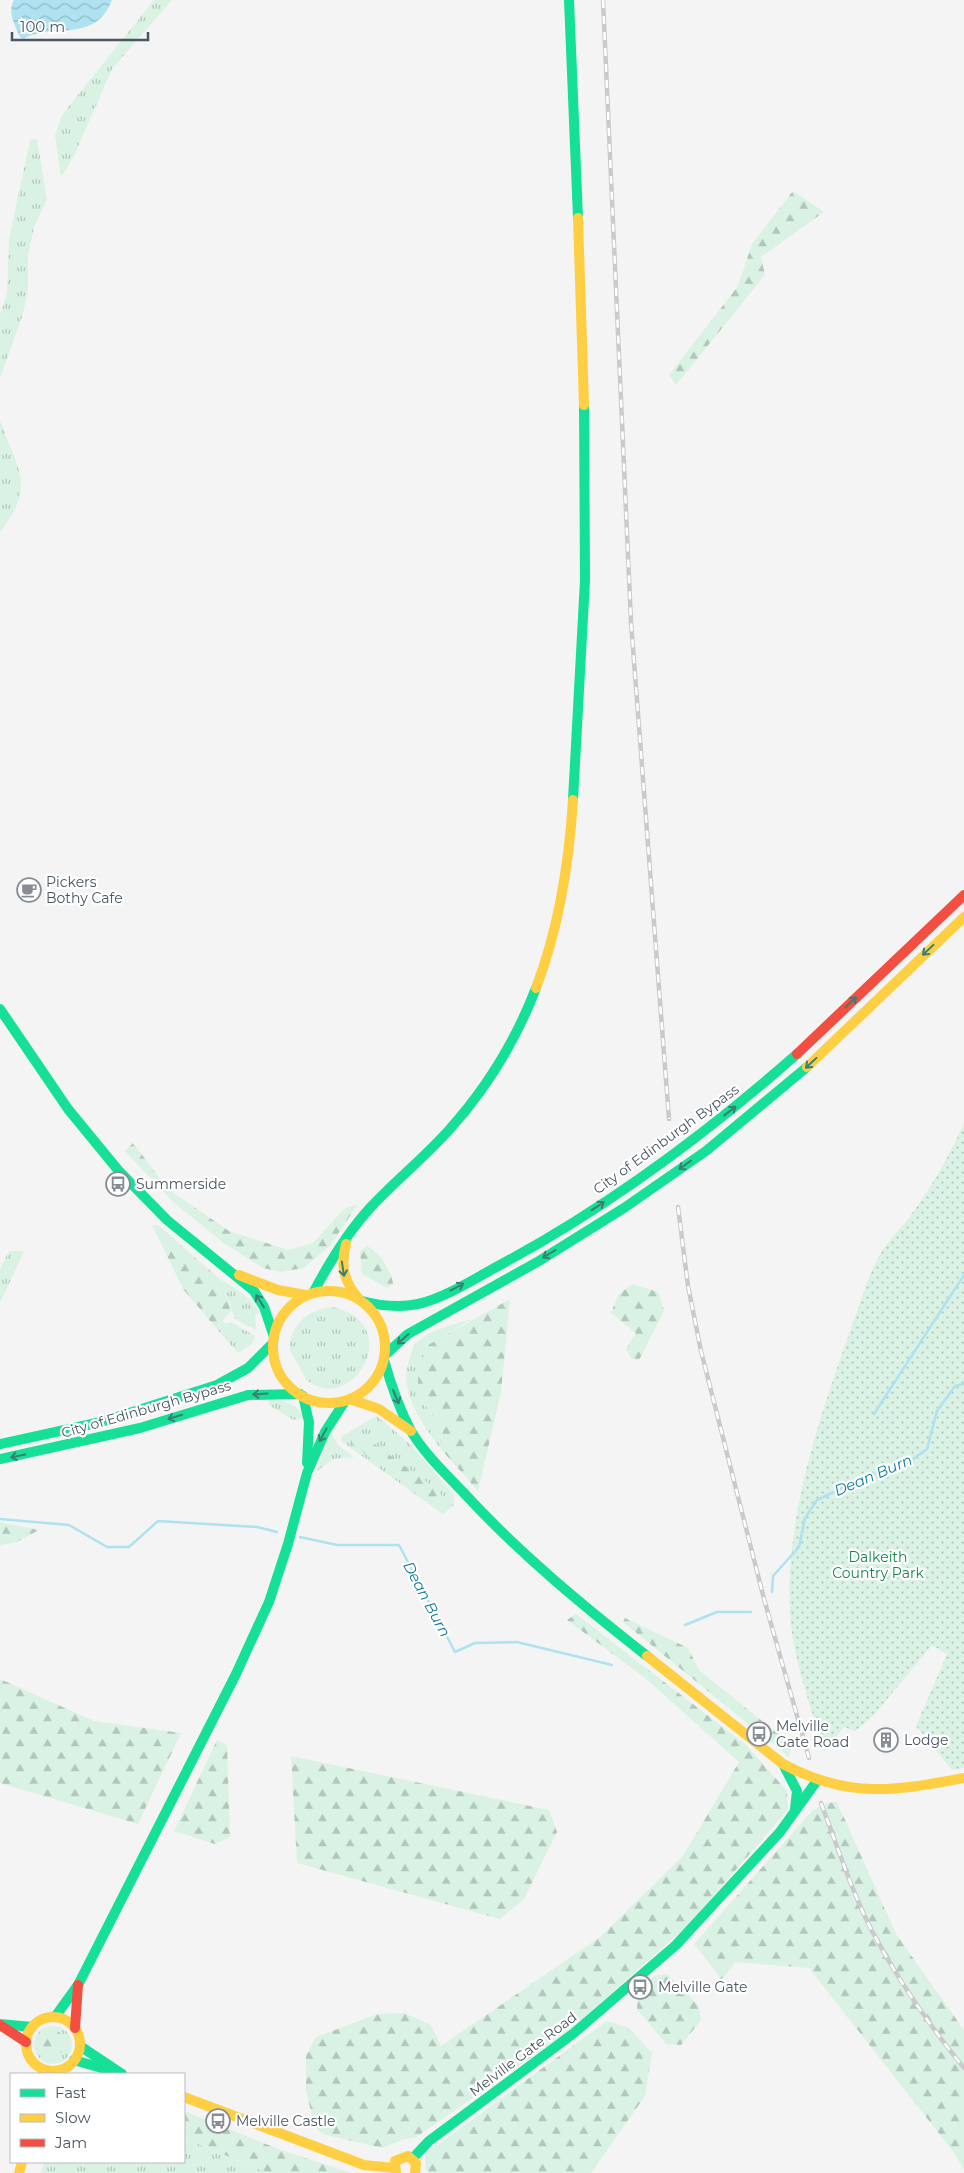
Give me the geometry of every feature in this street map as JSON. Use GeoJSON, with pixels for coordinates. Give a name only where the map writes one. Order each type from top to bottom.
{"type":"FeatureCollection","features":[{"type":"Feature","properties":{"kind":"main road"},"geometry":{"type":"LineString","coordinates":[[274,1340],[282,1316],[290,1307],[310,1294],[330,1261],[369,1210],[436,1145],[470,1104],[512,1041],[528,1008],[543,969],[560,912],[572,816],[585,582],[585,460],[569,0]]}},
{"type":"Feature","properties":{"kind":"main road","name":"City of Edinburgh Bypass"},"geometry":{"type":"LineString","coordinates":[[361,1300],[398,1307],[413,1306],[426,1302],[507,1261],[599,1205],[686,1144],[740,1103],[797,1054],[964,895]]}},
{"type":"Feature","properties":{"kind":"main road"},"geometry":{"type":"LineString","coordinates":[[55,2017],[78,1985],[236,1674],[269,1602],[288,1544],[307,1473],[325,1432],[348,1400],[370,1386],[379,1373],[385,1358],[408,1334],[526,1268],[596,1226],[656,1186],[744,1121],[804,1069],[964,917]]}},
{"type":"Feature","properties":{"kind":"main road"},"geometry":{"type":"LineString","coordinates":[[0,1009],[68,1109],[118,1170],[167,1220],[254,1291],[264,1307],[274,1340],[276,1363],[279,1372],[292,1388],[301,1395],[326,1403],[348,1400],[379,1408],[412,1432],[471,1502],[502,1534],[563,1590],[783,1764],[816,1782],[846,1789],[872,1791],[964,1778]]}},
{"type":"Feature","properties":{"kind":"main road"},"geometry":{"type":"LineString","coordinates":[[348,1236],[342,1254],[341,1269],[350,1289],[372,1309],[381,1325],[386,1343],[385,1358],[393,1393],[412,1432]]}},
{"type":"Feature","properties":{"kind":"main road"},"geometry":{"type":"LineString","coordinates":[[233,1273],[278,1290],[310,1294],[335,1291],[361,1300]]}},
{"type":"Feature","properties":{"kind":"main road","name":"City of Edinburgh Bypass"},"geometry":{"type":"LineString","coordinates":[[0,1444],[101,1422],[217,1385],[252,1366],[274,1340]]}},
{"type":"Feature","properties":{"kind":"main road","name":"City of Edinburgh Bypass"},"geometry":{"type":"LineString","coordinates":[[0,1459],[140,1428],[248,1395],[301,1395]]}},
{"type":"Feature","properties":{"kind":"main road"},"geometry":{"type":"LineString","coordinates":[[301,1395],[309,1424],[307,1473]]}},
{"type":"Feature","properties":{"kind":"main road","name":"Melville Gate Road"},"geometry":{"type":"LineString","coordinates":[[783,1764],[797,1792],[796,1806],[792,1817]]}},
{"type":"Feature","properties":{"kind":"main road","name":"Melville Gate Road"},"geometry":{"type":"LineString","coordinates":[[413,2158],[429,2141],[538,2061],[632,1984],[707,1914],[792,1817],[816,1782]]}},
{"type":"Feature","properties":{"kind":"main road"},"geometry":{"type":"LineString","coordinates":[[75,2028],[70,2022],[55,2017],[42,2019],[32,2027],[26,2042],[28,2054],[35,2069],[40,2068],[57,2072],[74,2060],[80,2046],[75,2028],[78,1985]]}},
{"type":"Feature","properties":{"kind":"main road"},"geometry":{"type":"LineString","coordinates":[[0,2025],[32,2027]]}},
{"type":"Feature","properties":{"kind":"main road"},"geometry":{"type":"LineString","coordinates":[[0,2025],[26,2042]]}},
{"type":"Feature","properties":{"kind":"main road"},"geometry":{"type":"LineString","coordinates":[[80,2046],[120,2073]]}},
{"type":"Feature","properties":{"kind":"main road"},"geometry":{"type":"LineString","coordinates":[[74,2060],[119,2073]]}},
{"type":"Feature","properties":{"kind":"main road"},"geometry":{"type":"LineString","coordinates":[[185,2097],[364,2165],[395,2170],[395,2161],[399,2156],[408,2155],[417,2164],[415,2173]]}},
{"type":"Feature","properties":{"kind":"green space"},"geometry":{"type":"Polygon","coordinates":[[[154,0],[172,0],[112,69],[73,158],[61,177],[55,135],[62,115],[154,0]]]}},
{"type":"Feature","properties":{"kind":"green space"},"geometry":{"type":"Polygon","coordinates":[[[37,139],[47,199],[34,228],[28,255],[28,291],[22,317],[0,378],[0,315],[7,293],[9,240],[30,140],[37,139]]]}},
{"type":"Feature","properties":{"kind":"green space"},"geometry":{"type":"Polygon","coordinates":[[[793,191],[824,212],[761,257],[765,275],[676,385],[669,375],[738,286],[752,244],[793,191]]]}},
{"type":"Feature","properties":{"kind":"green space"},"geometry":{"type":"Polygon","coordinates":[[[0,420],[17,465],[21,489],[18,502],[0,532],[0,420]]]}},
{"type":"Feature","properties":{"kind":"green space","name":"Dalkeith Country Park"},"geometry":{"type":"Polygon","coordinates":[[[964,1123],[964,1768],[952,1770],[916,1726],[947,1654],[932,1645],[874,1715],[855,1731],[844,1727],[824,1752],[796,1653],[789,1602],[790,1564],[803,1484],[824,1406],[866,1284],[881,1252],[911,1215],[933,1182],[964,1123]]]}},
{"type":"Feature","properties":{"kind":"green space"},"geometry":{"type":"Polygon","coordinates":[[[133,1143],[168,1189],[229,1231],[288,1250],[313,1243],[344,1209],[358,1204],[330,1246],[303,1268],[281,1272],[263,1268],[225,1244],[173,1202],[125,1151],[133,1143]]]}},
{"type":"Feature","properties":{"kind":"green space"},"geometry":{"type":"Polygon","coordinates":[[[152,1225],[158,1225],[221,1280],[231,1311],[216,1328],[183,1289],[152,1225]]]}},
{"type":"Feature","properties":{"kind":"green space"},"geometry":{"type":"Polygon","coordinates":[[[367,1246],[376,1252],[387,1268],[393,1284],[387,1288],[362,1274],[360,1251],[367,1246]]]}},
{"type":"Feature","properties":{"kind":"green space"},"geometry":{"type":"Polygon","coordinates":[[[9,1251],[24,1251],[0,1303],[0,1269],[9,1251]]]}},
{"type":"Feature","properties":{"kind":"green space"},"geometry":{"type":"Polygon","coordinates":[[[221,1280],[242,1293],[255,1306],[259,1312],[255,1315],[256,1330],[235,1319],[221,1280]]]}},
{"type":"Feature","properties":{"kind":"green space"},"geometry":{"type":"Polygon","coordinates":[[[632,1284],[658,1292],[664,1311],[639,1360],[631,1358],[626,1349],[636,1333],[611,1313],[618,1295],[632,1284]]]}},
{"type":"Feature","properties":{"kind":"green space"},"geometry":{"type":"Polygon","coordinates":[[[510,1299],[501,1392],[478,1491],[440,1448],[443,1428],[418,1396],[418,1370],[428,1345],[510,1299]]]}},
{"type":"Feature","properties":{"kind":"green space"},"geometry":{"type":"Polygon","coordinates":[[[333,1307],[355,1317],[367,1331],[369,1348],[365,1364],[355,1378],[341,1386],[324,1388],[306,1379],[290,1351],[291,1341],[293,1333],[302,1320],[316,1311],[333,1307]]]}},
{"type":"Feature","properties":{"kind":"green space"},"geometry":{"type":"Polygon","coordinates":[[[470,1320],[428,1345],[418,1396],[443,1428],[440,1448],[425,1427],[413,1405],[407,1381],[407,1369],[414,1346],[422,1338],[442,1328],[470,1320]]]}},
{"type":"Feature","properties":{"kind":"green space"},"geometry":{"type":"Polygon","coordinates":[[[223,1321],[226,1324],[231,1322],[255,1336],[252,1344],[238,1353],[216,1328],[223,1321]]]}},
{"type":"Feature","properties":{"kind":"green space"},"geometry":{"type":"Polygon","coordinates":[[[268,1398],[294,1406],[302,1413],[304,1418],[293,1420],[269,1405],[268,1398]]]}},
{"type":"Feature","properties":{"kind":"green space"},"geometry":{"type":"Polygon","coordinates":[[[377,1416],[410,1444],[454,1495],[454,1505],[443,1514],[341,1441],[342,1436],[377,1416]]]}},
{"type":"Feature","properties":{"kind":"green space"},"geometry":{"type":"Polygon","coordinates":[[[330,1431],[339,1446],[354,1457],[333,1459],[317,1471],[330,1431]]]}},
{"type":"Feature","properties":{"kind":"green space"},"geometry":{"type":"Polygon","coordinates":[[[358,1432],[439,1491],[445,1502],[439,1506],[351,1444],[351,1434],[358,1432]]]}},
{"type":"Feature","properties":{"kind":"green space"},"geometry":{"type":"Polygon","coordinates":[[[0,1522],[39,1530],[17,1542],[0,1545],[0,1522]]]}},
{"type":"Feature","properties":{"kind":"green space"},"geometry":{"type":"Polygon","coordinates":[[[576,1614],[746,1745],[787,1791],[788,1810],[686,1927],[566,2033],[415,2138],[404,2139],[382,2148],[322,2134],[314,2125],[306,2090],[306,2056],[316,2037],[378,2014],[404,2013],[431,2025],[441,2046],[600,1937],[683,1856],[739,1762],[644,1677],[567,1620],[576,1614]]]}},
{"type":"Feature","properties":{"kind":"green space"},"geometry":{"type":"Polygon","coordinates":[[[625,1618],[688,1648],[699,1670],[777,1733],[792,1741],[789,1757],[623,1622],[625,1618]]]}},
{"type":"Feature","properties":{"kind":"green space"},"geometry":{"type":"Polygon","coordinates":[[[0,1679],[94,1721],[181,1733],[138,1824],[0,1783],[0,1679]]]}},
{"type":"Feature","properties":{"kind":"green space"},"geometry":{"type":"Polygon","coordinates":[[[217,1740],[227,1745],[230,1837],[215,1844],[174,1831],[217,1740]]]}},
{"type":"Feature","properties":{"kind":"green space"},"geometry":{"type":"Polygon","coordinates":[[[291,1756],[549,1810],[557,1832],[524,1899],[500,1919],[297,1863],[291,1756]]]}},
{"type":"Feature","properties":{"kind":"green space"},"geometry":{"type":"Polygon","coordinates":[[[837,1802],[896,1934],[964,2030],[964,2170],[955,2154],[809,1968],[735,1962],[722,1980],[694,1944],[813,1810],[827,1803],[837,1802]]]}},
{"type":"Feature","properties":{"kind":"green space"},"geometry":{"type":"Polygon","coordinates":[[[667,1974],[698,2005],[701,2020],[681,2045],[666,2044],[637,2009],[638,1993],[653,1976],[667,1974]]]}},
{"type":"Feature","properties":{"kind":"green space"},"geometry":{"type":"Polygon","coordinates":[[[607,2021],[629,2028],[652,2053],[645,2096],[591,2173],[428,2173],[425,2154],[607,2021]]]}},
{"type":"Feature","properties":{"kind":"green space"},"geometry":{"type":"Polygon","coordinates":[[[53,2026],[66,2032],[72,2045],[66,2058],[53,2064],[40,2058],[34,2045],[40,2032],[53,2026]]]}},
{"type":"Feature","properties":{"kind":"green space"},"geometry":{"type":"Polygon","coordinates":[[[54,2031],[62,2035],[66,2043],[62,2051],[54,2055],[46,2051],[42,2043],[46,2035],[54,2031]]]}},
{"type":"Feature","properties":{"kind":"green space"},"geometry":{"type":"Polygon","coordinates":[[[185,2111],[281,2150],[351,2173],[268,2173],[185,2138],[185,2111]]]}},
{"type":"Feature","properties":{"kind":"green space"},"geometry":{"type":"Polygon","coordinates":[[[185,2138],[268,2173],[41,2173],[44,2163],[185,2163],[185,2138]]]}},
{"type":"Feature","properties":{"kind":"water"},"geometry":{"type":"Polygon","coordinates":[[[14,0],[112,0],[104,14],[95,23],[73,30],[35,34],[23,39],[20,37],[12,18],[11,9],[14,0]]]}},
{"type":"Feature","properties":{"kind":"waterway"},"geometry":{"type":"LineString","coordinates":[[874,1414],[964,1275]]}},
{"type":"Feature","properties":{"kind":"waterway","name":"Dean Burn"},"geometry":{"type":"LineString","coordinates":[[772,1592],[773,1576],[799,1547],[805,1518],[817,1500],[863,1478],[909,1462],[927,1449],[937,1411],[955,1386],[964,1384]]}},
{"type":"Feature","properties":{"kind":"waterway","name":"Dean Burn"},"geometry":{"type":"LineString","coordinates":[[0,1519],[69,1525],[107,1547],[129,1547],[158,1521],[257,1527],[277,1532]]}},
{"type":"Feature","properties":{"kind":"waterway","name":"Dean Burn"},"geometry":{"type":"LineString","coordinates":[[300,1537],[337,1545],[399,1545],[455,1652],[475,1643],[517,1642],[612,1665]]}},
{"type":"Feature","properties":{"kind":"waterway","name":"Dean Burn"},"geometry":{"type":"LineString","coordinates":[[685,1625],[717,1612],[751,1612]]}},
{"type":"Feature","properties":{"kind":"railway"},"geometry":{"type":"LineString","coordinates":[[603,0],[631,622],[669,1119]]}},
{"type":"Feature","properties":{"kind":"railway"},"geometry":{"type":"LineString","coordinates":[[678,1207],[688,1286],[701,1351],[764,1599],[809,1758]]}},
{"type":"Feature","properties":{"kind":"railway"},"geometry":{"type":"LineString","coordinates":[[821,1803],[851,1884],[872,1931],[892,1967],[915,2002],[964,2068]]}},
{"type":"Feature","properties":{"kind":"traffic: fast"},"geometry":{"type":"LineString","coordinates":[[569,0],[578,218]]}},
{"type":"Feature","properties":{"kind":"traffic: fast"},"geometry":{"type":"LineString","coordinates":[[573,800],[585,580],[584,405]]}},
{"type":"Feature","properties":{"kind":"traffic: fast"},"geometry":{"type":"LineString","coordinates":[[313,1293],[339,1249],[362,1218],[463,1114],[488,1081],[519,1026],[536,988]]}},
{"type":"Feature","properties":{"kind":"traffic: fast"},"geometry":{"type":"LineString","coordinates":[[0,1009],[68,1109],[118,1170],[167,1220],[254,1291],[264,1307],[274,1337]]}},
{"type":"Feature","properties":{"kind":"traffic: fast"},"geometry":{"type":"LineString","coordinates":[[362,1301],[397,1306],[428,1301],[460,1287],[540,1243],[617,1194],[691,1141],[797,1054]]}},
{"type":"Feature","properties":{"kind":"traffic: fast"},"geometry":{"type":"LineString","coordinates":[[385,1355],[408,1334],[539,1261],[624,1208],[706,1151],[807,1067]]}},
{"type":"Feature","properties":{"kind":"traffic: fast"},"geometry":{"type":"LineString","coordinates":[[0,1444],[101,1422],[217,1385],[248,1368],[273,1343]]}},
{"type":"Feature","properties":{"kind":"traffic: fast"},"geometry":{"type":"LineString","coordinates":[[384,1360],[389,1378],[411,1431],[435,1463],[529,1557],[575,1598],[647,1656]]}},
{"type":"Feature","properties":{"kind":"traffic: fast"},"geometry":{"type":"LineString","coordinates":[[0,1459],[140,1428],[248,1395],[300,1394]]}},
{"type":"Feature","properties":{"kind":"traffic: fast"},"geometry":{"type":"LineString","coordinates":[[303,1396],[309,1422],[307,1463]]}},
{"type":"Feature","properties":{"kind":"traffic: fast"},"geometry":{"type":"LineString","coordinates":[[55,2017],[78,1985],[236,1674],[269,1602],[288,1544],[307,1473],[325,1432],[345,1401]]}},
{"type":"Feature","properties":{"kind":"traffic: fast"},"geometry":{"type":"LineString","coordinates":[[783,1764],[797,1791],[795,1809]]}},
{"type":"Feature","properties":{"kind":"traffic: fast"},"geometry":{"type":"LineString","coordinates":[[413,2158],[429,2141],[574,2033],[676,1945],[780,1832],[816,1782]]}},
{"type":"Feature","properties":{"kind":"traffic: fast"},"geometry":{"type":"LineString","coordinates":[[0,2024],[32,2027]]}},
{"type":"Feature","properties":{"kind":"traffic: fast"},"geometry":{"type":"LineString","coordinates":[[80,2046],[120,2073]]}},
{"type":"Feature","properties":{"kind":"traffic: fast"},"geometry":{"type":"LineString","coordinates":[[74,2060],[112,2071]]}},
{"type":"Feature","properties":{"kind":"traffic: slow"},"geometry":{"type":"LineString","coordinates":[[578,218],[584,405]]}},
{"type":"Feature","properties":{"kind":"traffic: slow"},"geometry":{"type":"LineString","coordinates":[[536,988],[551,942],[562,896],[573,800]]}},
{"type":"Feature","properties":{"kind":"traffic: slow"},"geometry":{"type":"LineString","coordinates":[[807,1067],[964,917]]}},
{"type":"Feature","properties":{"kind":"traffic: slow"},"geometry":{"type":"LineString","coordinates":[[346,1244],[343,1259],[345,1273],[350,1286],[359,1299]]}},
{"type":"Feature","properties":{"kind":"traffic: slow"},"geometry":{"type":"LineString","coordinates":[[239,1275],[278,1290],[306,1295]]}},
{"type":"Feature","properties":{"kind":"traffic: slow"},"geometry":{"type":"LineString","coordinates":[[329,1291],[350,1295],[369,1307],[381,1326],[385,1347],[381,1368],[369,1387],[350,1399],[329,1403],[308,1399],[289,1387],[277,1368],[273,1347],[277,1326],[289,1307],[308,1295],[329,1291]]}},
{"type":"Feature","properties":{"kind":"traffic: slow"},"geometry":{"type":"LineString","coordinates":[[350,1399],[379,1409],[411,1431]]}},
{"type":"Feature","properties":{"kind":"traffic: slow"},"geometry":{"type":"LineString","coordinates":[[647,1656],[783,1764],[807,1775],[829,1783],[872,1789],[894,1789],[964,1778]]}},
{"type":"Feature","properties":{"kind":"traffic: slow"},"geometry":{"type":"LineString","coordinates":[[53,2017],[63,2019],[72,2025],[78,2034],[80,2044],[78,2054],[72,2063],[63,2069],[53,2071],[43,2069],[34,2063],[28,2054],[26,2044],[28,2034],[34,2025],[43,2019],[53,2017]]}},
{"type":"Feature","properties":{"kind":"traffic: slow"},"geometry":{"type":"LineString","coordinates":[[185,2097],[364,2165],[394,2168]]}},
{"type":"Feature","properties":{"kind":"traffic: slow"},"geometry":{"type":"LineString","coordinates":[[396,2173],[395,2161],[408,2156],[416,2163],[415,2173]]}},
{"type":"Feature","properties":{"kind":"traffic: slow"},"geometry":{"type":"LineString","coordinates":[[19,2173],[22,2163]]}},
{"type":"Feature","properties":{"kind":"traffic: jam"},"geometry":{"type":"LineString","coordinates":[[797,1054],[964,895]]}},
{"type":"Feature","properties":{"kind":"traffic: jam"},"geometry":{"type":"LineString","coordinates":[[75,2028],[78,1985]]}},
{"type":"Feature","properties":{"kind":"traffic: jam"},"geometry":{"type":"LineString","coordinates":[[0,2025],[26,2042]]}},
{"type":"Feature","properties":{"kind":"place","name":"Pickers Bothy Cafe"},"geometry":{"type":"Point","coordinates":[29,890]}},
{"type":"Feature","properties":{"kind":"place","name":"Summerside"},"geometry":{"type":"Point","coordinates":[118,1184]}},
{"type":"Feature","properties":{"kind":"place","name":"Melville Gate Road"},"geometry":{"type":"Point","coordinates":[759,1734]}},
{"type":"Feature","properties":{"kind":"place","name":"Lodge"},"geometry":{"type":"Point","coordinates":[886,1740]}},
{"type":"Feature","properties":{"kind":"place","name":"Melville Gate"},"geometry":{"type":"Point","coordinates":[640,1987]}},
{"type":"Feature","properties":{"kind":"place","name":"Melville Castle"},"geometry":{"type":"Point","coordinates":[218,2121]}}]}
